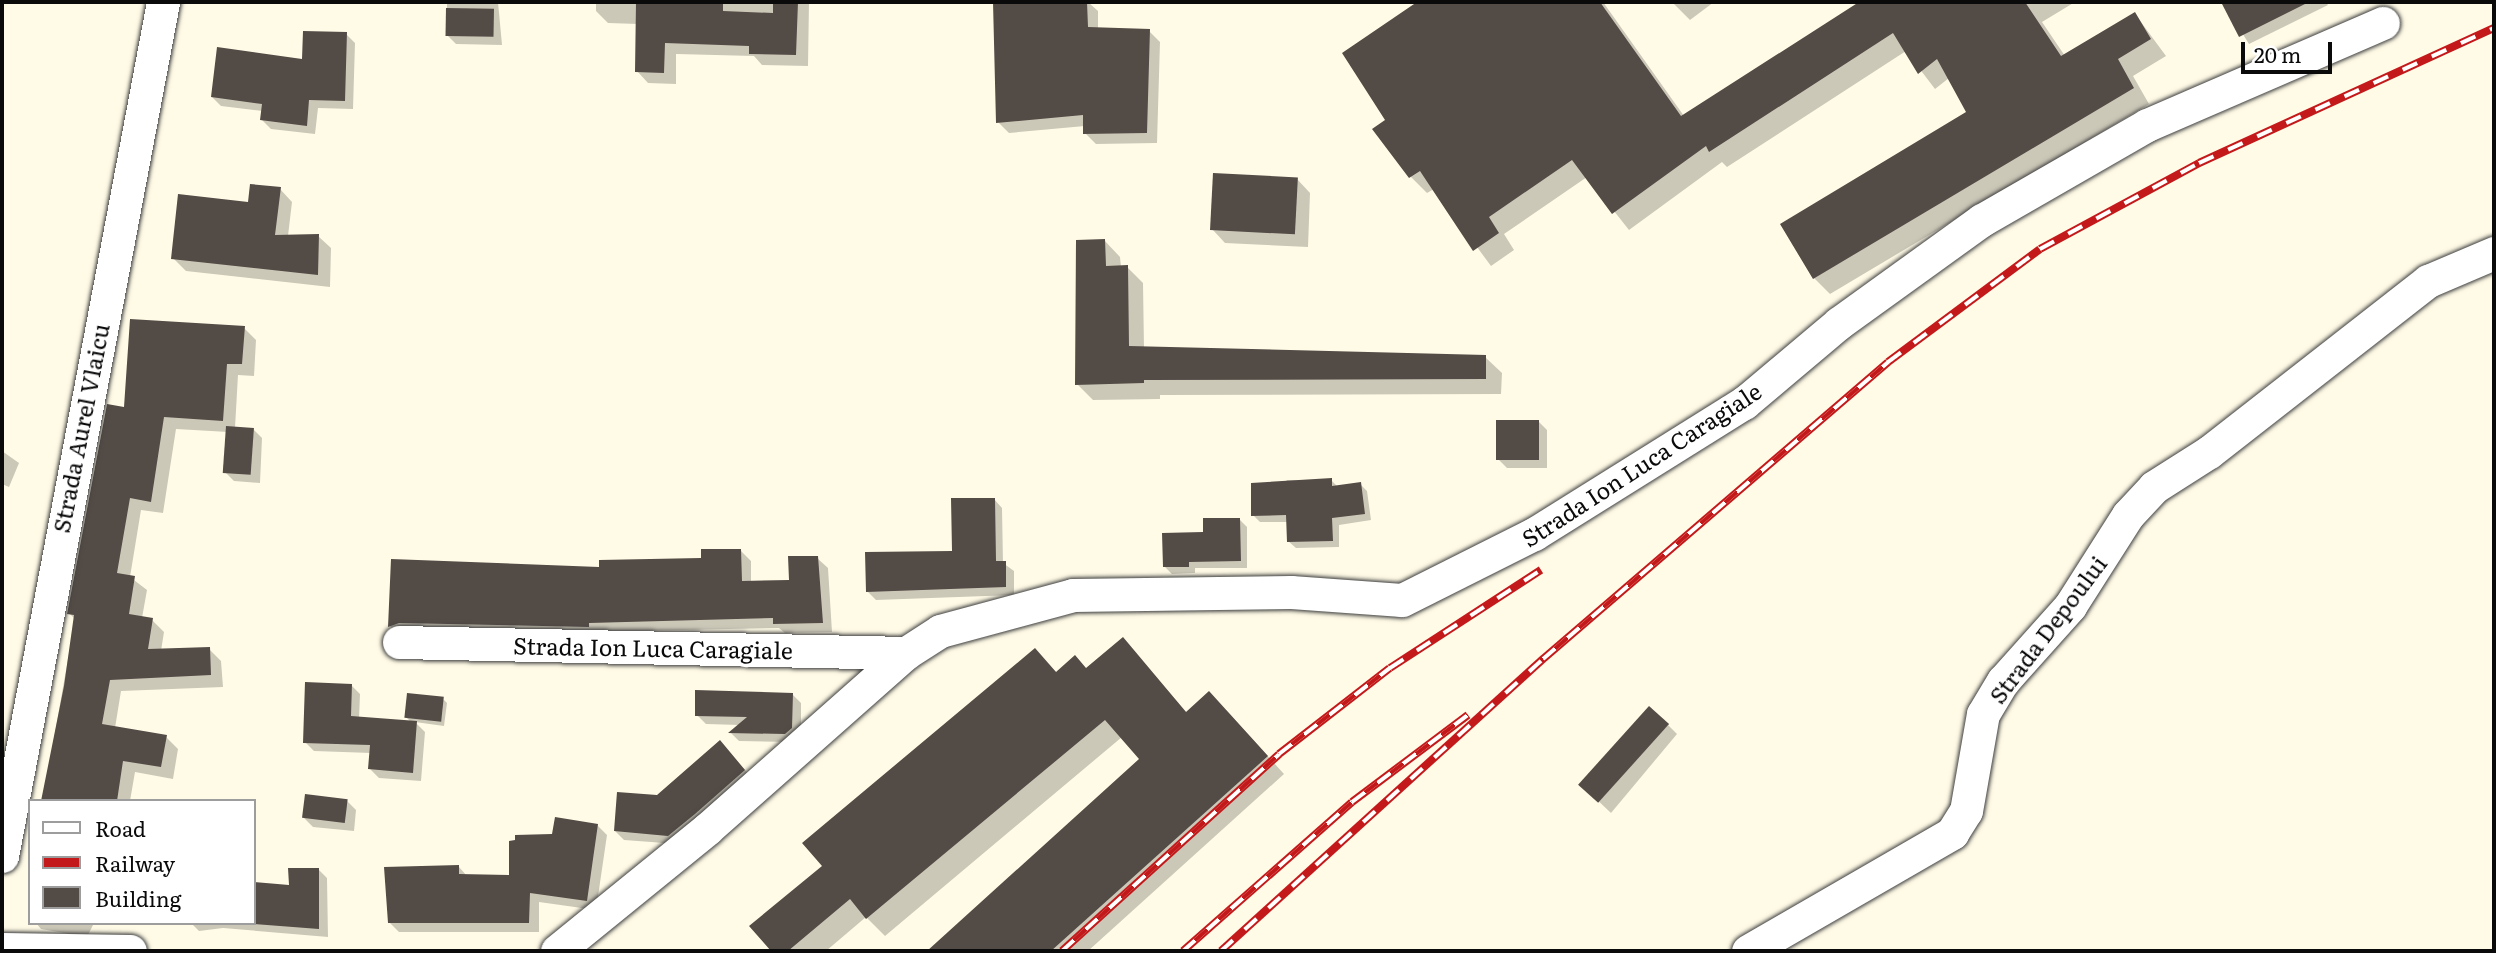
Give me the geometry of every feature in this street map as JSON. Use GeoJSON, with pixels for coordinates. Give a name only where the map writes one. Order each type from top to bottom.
{"type":"FeatureCollection","features":[{"type":"Feature","properties":{"kind":"street","name":"Strada Aurel Vlaicu"},"geometry":{"type":"LineString","coordinates":[[2,856],[163,2]]}},
{"type":"Feature","properties":{"kind":"street","name":"Strada Ion Luca Caragiale"},"geometry":{"type":"LineString","coordinates":[[557,951],[707,829],[906,653],[940,631],[1073,595],[1291,592],[1402,600],[1534,534],[1744,402],[1839,323],[1982,220],[2147,125],[2383,23]]}},
{"type":"Feature","properties":{"kind":"street","name":"Strada Depoului"},"geometry":{"type":"LineString","coordinates":[[1748,951],[1952,832],[1966,811],[1983,714],[2003,681],[2070,607],[2128,515],[2154,487],[2209,452],[2428,281],[2494,253]]}},
{"type":"Feature","properties":{"kind":"street","name":"Strada Ion Luca Caragiale"},"geometry":{"type":"LineString","coordinates":[[399,642],[906,653]]}},
{"type":"Feature","properties":{"kind":"street"},"geometry":{"type":"LineString","coordinates":[[2,949],[130,951]]}},
{"type":"Feature","properties":{"kind":"building"},"geometry":{"type":"Polygon","coordinates":[[[636,2],[723,2],[723,11],[773,13],[773,2],[798,2],[796,55],[749,54],[749,46],[665,43],[664,73],[635,72],[636,2]]]}},
{"type":"Feature","properties":{"kind":"building"},"geometry":{"type":"Polygon","coordinates":[[[993,2],[1087,2],[1088,27],[1150,29],[1147,133],[1083,134],[1083,115],[996,123],[993,2]]]}},
{"type":"Feature","properties":{"kind":"building"},"geometry":{"type":"Polygon","coordinates":[[[1417,2],[1600,2],[1681,116],[1859,2],[2025,2],[2061,56],[2135,12],[2151,39],[2118,59],[2134,88],[1813,279],[1780,224],[1966,112],[1937,59],[1918,74],[1893,33],[1709,152],[1706,146],[1612,214],[1572,160],[1489,217],[1499,233],[1473,251],[1420,171],[1409,178],[1372,129],[1385,120],[1342,53],[1417,2]]]}},
{"type":"Feature","properties":{"kind":"building"},"geometry":{"type":"Polygon","coordinates":[[[2221,2],[2309,2],[2239,37],[2221,2]]]}},
{"type":"Feature","properties":{"kind":"building"},"geometry":{"type":"Polygon","coordinates":[[[446,8],[494,9],[494,37],[446,36],[446,8]]]}},
{"type":"Feature","properties":{"kind":"building"},"geometry":{"type":"Polygon","coordinates":[[[303,31],[347,32],[345,101],[309,100],[307,126],[260,120],[262,104],[211,97],[217,47],[302,59],[303,31]]]}},
{"type":"Feature","properties":{"kind":"building"},"geometry":{"type":"Polygon","coordinates":[[[1213,173],[1298,177],[1295,234],[1210,230],[1213,173]]]}},
{"type":"Feature","properties":{"kind":"building"},"geometry":{"type":"Polygon","coordinates":[[[250,184],[281,187],[275,235],[319,234],[318,275],[171,259],[178,194],[248,202],[250,184]]]}},
{"type":"Feature","properties":{"kind":"building"},"geometry":{"type":"Polygon","coordinates":[[[1105,239],[1106,266],[1128,265],[1129,346],[1486,355],[1486,379],[1144,380],[1144,383],[1075,385],[1076,240],[1105,239]]]}},
{"type":"Feature","properties":{"kind":"building"},"geometry":{"type":"Polygon","coordinates":[[[130,319],[245,326],[242,364],[227,364],[223,421],[164,417],[151,502],[130,498],[117,573],[135,576],[129,614],[153,618],[148,649],[210,647],[211,675],[110,680],[102,724],[167,735],[161,767],[123,761],[117,799],[41,799],[64,686],[74,615],[67,614],[107,404],[124,407],[130,319]]]}},
{"type":"Feature","properties":{"kind":"building"},"geometry":{"type":"Polygon","coordinates":[[[1496,420],[1539,420],[1539,460],[1496,460],[1496,420]]]}},
{"type":"Feature","properties":{"kind":"building"},"geometry":{"type":"Polygon","coordinates":[[[226,426],[254,428],[251,475],[223,473],[226,426]]]}},
{"type":"Feature","properties":{"kind":"building"},"geometry":{"type":"Polygon","coordinates":[[[1332,478],[1332,486],[1361,482],[1365,514],[1332,518],[1333,541],[1287,542],[1286,515],[1251,516],[1251,483],[1332,478]]]}},
{"type":"Feature","properties":{"kind":"building"},"geometry":{"type":"Polygon","coordinates":[[[951,498],[995,498],[996,561],[1006,561],[1006,587],[866,592],[865,552],[952,551],[951,498]]]}},
{"type":"Feature","properties":{"kind":"building"},"geometry":{"type":"Polygon","coordinates":[[[1203,518],[1240,518],[1241,561],[1189,562],[1189,567],[1163,567],[1162,533],[1203,532],[1203,518]]]}},
{"type":"Feature","properties":{"kind":"building"},"geometry":{"type":"Polygon","coordinates":[[[701,549],[741,549],[742,581],[789,580],[788,556],[818,556],[823,623],[773,624],[773,618],[589,623],[589,627],[399,623],[388,627],[391,559],[599,567],[599,560],[701,558],[701,549]]]}},
{"type":"Feature","properties":{"kind":"building"},"geometry":{"type":"Polygon","coordinates":[[[1123,637],[1186,712],[1209,691],[1268,756],[1051,951],[927,951],[1139,759],[1105,720],[866,919],[850,899],[788,951],[771,951],[749,926],[822,866],[802,843],[1035,648],[1056,672],[1075,655],[1086,668],[1123,637]]]}},
{"type":"Feature","properties":{"kind":"building"},"geometry":{"type":"Polygon","coordinates":[[[305,682],[352,684],[351,716],[417,721],[413,773],[368,769],[370,745],[303,743],[305,682]]]}},
{"type":"Feature","properties":{"kind":"building"},"geometry":{"type":"Polygon","coordinates":[[[695,690],[793,693],[792,728],[785,734],[728,733],[747,717],[695,716],[695,690]]]}},
{"type":"Feature","properties":{"kind":"building"},"geometry":{"type":"Polygon","coordinates":[[[407,693],[444,697],[441,722],[404,718],[407,693]]]}},
{"type":"Feature","properties":{"kind":"building"},"geometry":{"type":"Polygon","coordinates":[[[1649,706],[1669,724],[1598,803],[1578,785],[1649,706]]]}},
{"type":"Feature","properties":{"kind":"building"},"geometry":{"type":"Polygon","coordinates":[[[720,740],[745,770],[695,814],[668,836],[614,831],[617,792],[657,795],[720,740]]]}},
{"type":"Feature","properties":{"kind":"building"},"geometry":{"type":"Polygon","coordinates":[[[305,794],[348,799],[345,823],[302,818],[305,794]]]}},
{"type":"Feature","properties":{"kind":"building"},"geometry":{"type":"Polygon","coordinates":[[[555,817],[598,824],[587,901],[530,893],[529,923],[388,923],[384,867],[459,865],[459,874],[509,875],[509,841],[515,840],[515,835],[552,834],[555,817]]]}},
{"type":"Feature","properties":{"kind":"building"},"geometry":{"type":"Polygon","coordinates":[[[288,868],[319,868],[319,929],[256,924],[256,882],[289,885],[288,868]]]}},
{"type":"Feature","properties":{"kind":"railway"},"geometry":{"type":"LineString","coordinates":[[1221,951],[1543,659],[1888,362],[2040,249],[2199,163],[2494,28]]}},
{"type":"Feature","properties":{"kind":"railway"},"geometry":{"type":"LineString","coordinates":[[1062,951],[1279,754],[1390,668],[1541,570]]}},
{"type":"Feature","properties":{"kind":"railway"},"geometry":{"type":"LineString","coordinates":[[1183,951],[1352,802],[1468,715]]}}]}
